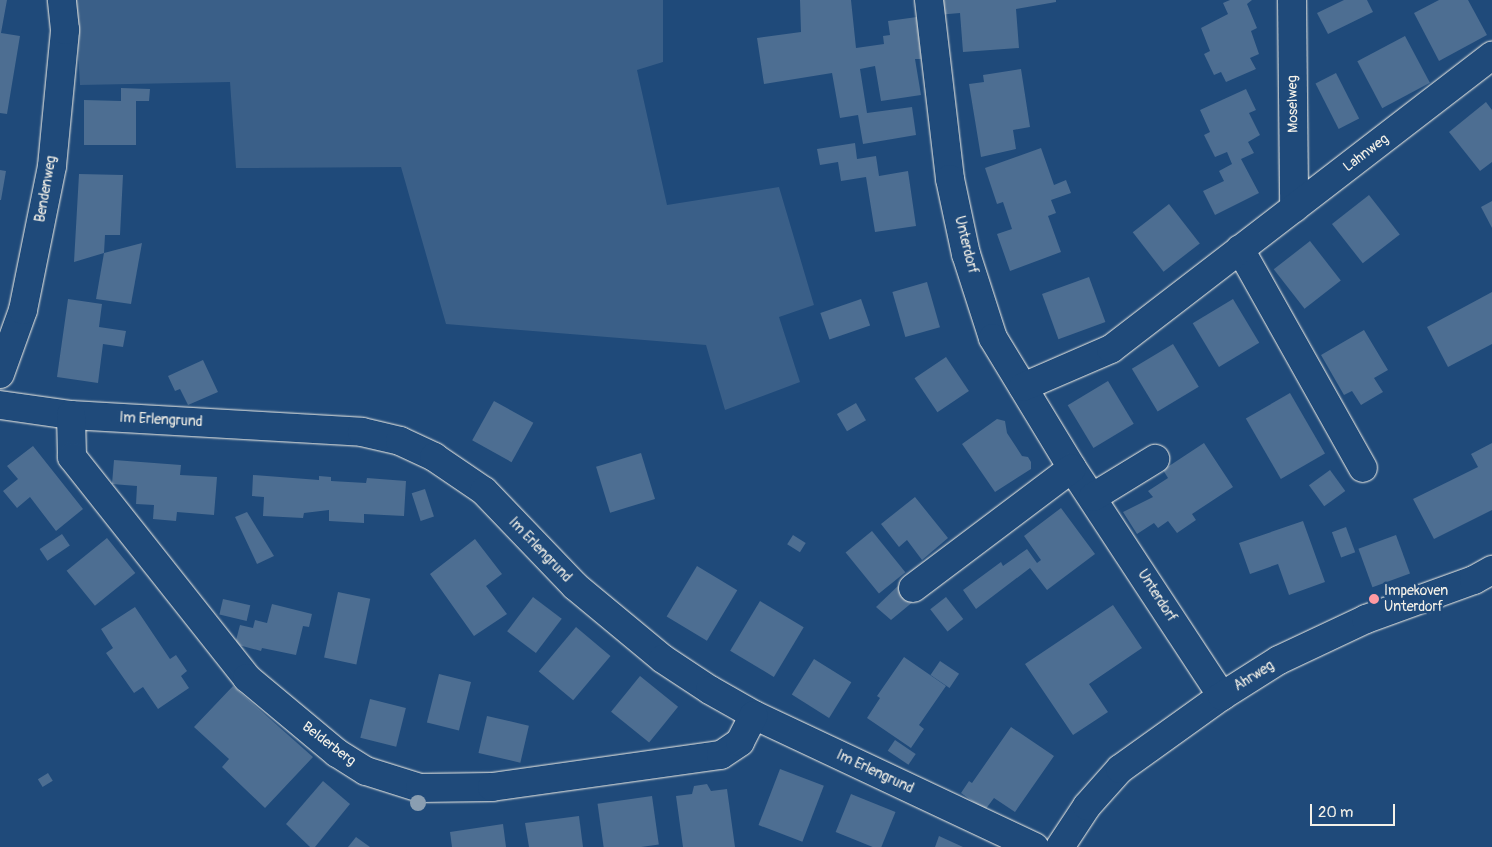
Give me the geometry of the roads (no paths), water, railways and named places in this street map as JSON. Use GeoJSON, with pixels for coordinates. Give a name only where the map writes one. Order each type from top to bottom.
{"type":"FeatureCollection","features":[{"type":"Feature","properties":{"kind":"street","name":"Bendenweg"},"geometry":{"type":"LineString","coordinates":[[0,374],[23,310],[52,166],[65,30],[62,0]]}},
{"type":"Feature","properties":{"kind":"street","name":"Unterdorf"},"geometry":{"type":"LineString","coordinates":[[929,0],[950,178],[966,254],[993,338],[1072,468],[1093,497],[1222,696]]}},
{"type":"Feature","properties":{"kind":"street","name":"Moselweg"},"geometry":{"type":"LineString","coordinates":[[1292,0],[1294,208]]}},
{"type":"Feature","properties":{"kind":"street","name":"Lahnweg"},"geometry":{"type":"LineString","coordinates":[[1023,387],[1111,349],[1492,56]]}},
{"type":"Feature","properties":{"kind":"street"},"geometry":{"type":"LineString","coordinates":[[1240,249],[1363,468]]}},
{"type":"Feature","properties":{"kind":"street","name":"Im Erlengrund"},"geometry":{"type":"LineString","coordinates":[[0,405],[71,415],[362,432],[400,441],[434,457],[476,486],[582,592],[663,659],[754,715],[1035,847]]}},
{"type":"Feature","properties":{"kind":"street","name":"Belderberg"},"geometry":{"type":"LineString","coordinates":[[71,415],[72,457],[248,678],[338,753],[366,771],[420,788],[492,788],[712,757],[721,755],[740,742],[754,715]]}},
{"type":"Feature","properties":{"kind":"street"},"geometry":{"type":"LineString","coordinates":[[1093,497],[1154,458]]}},
{"type":"Feature","properties":{"kind":"street"},"geometry":{"type":"LineString","coordinates":[[913,588],[1072,468]]}},
{"type":"Feature","properties":{"kind":"street","name":"Ahrweg"},"geometry":{"type":"LineString","coordinates":[[1060,847],[1086,806],[1120,769],[1222,696],[1279,660],[1366,619],[1474,580],[1492,570]]}},
{"type":"Feature","properties":{"kind":"place","name":"Impekoven Unterdorf"},"geometry":{"type":"Point","coordinates":[1374,599]}}]}
